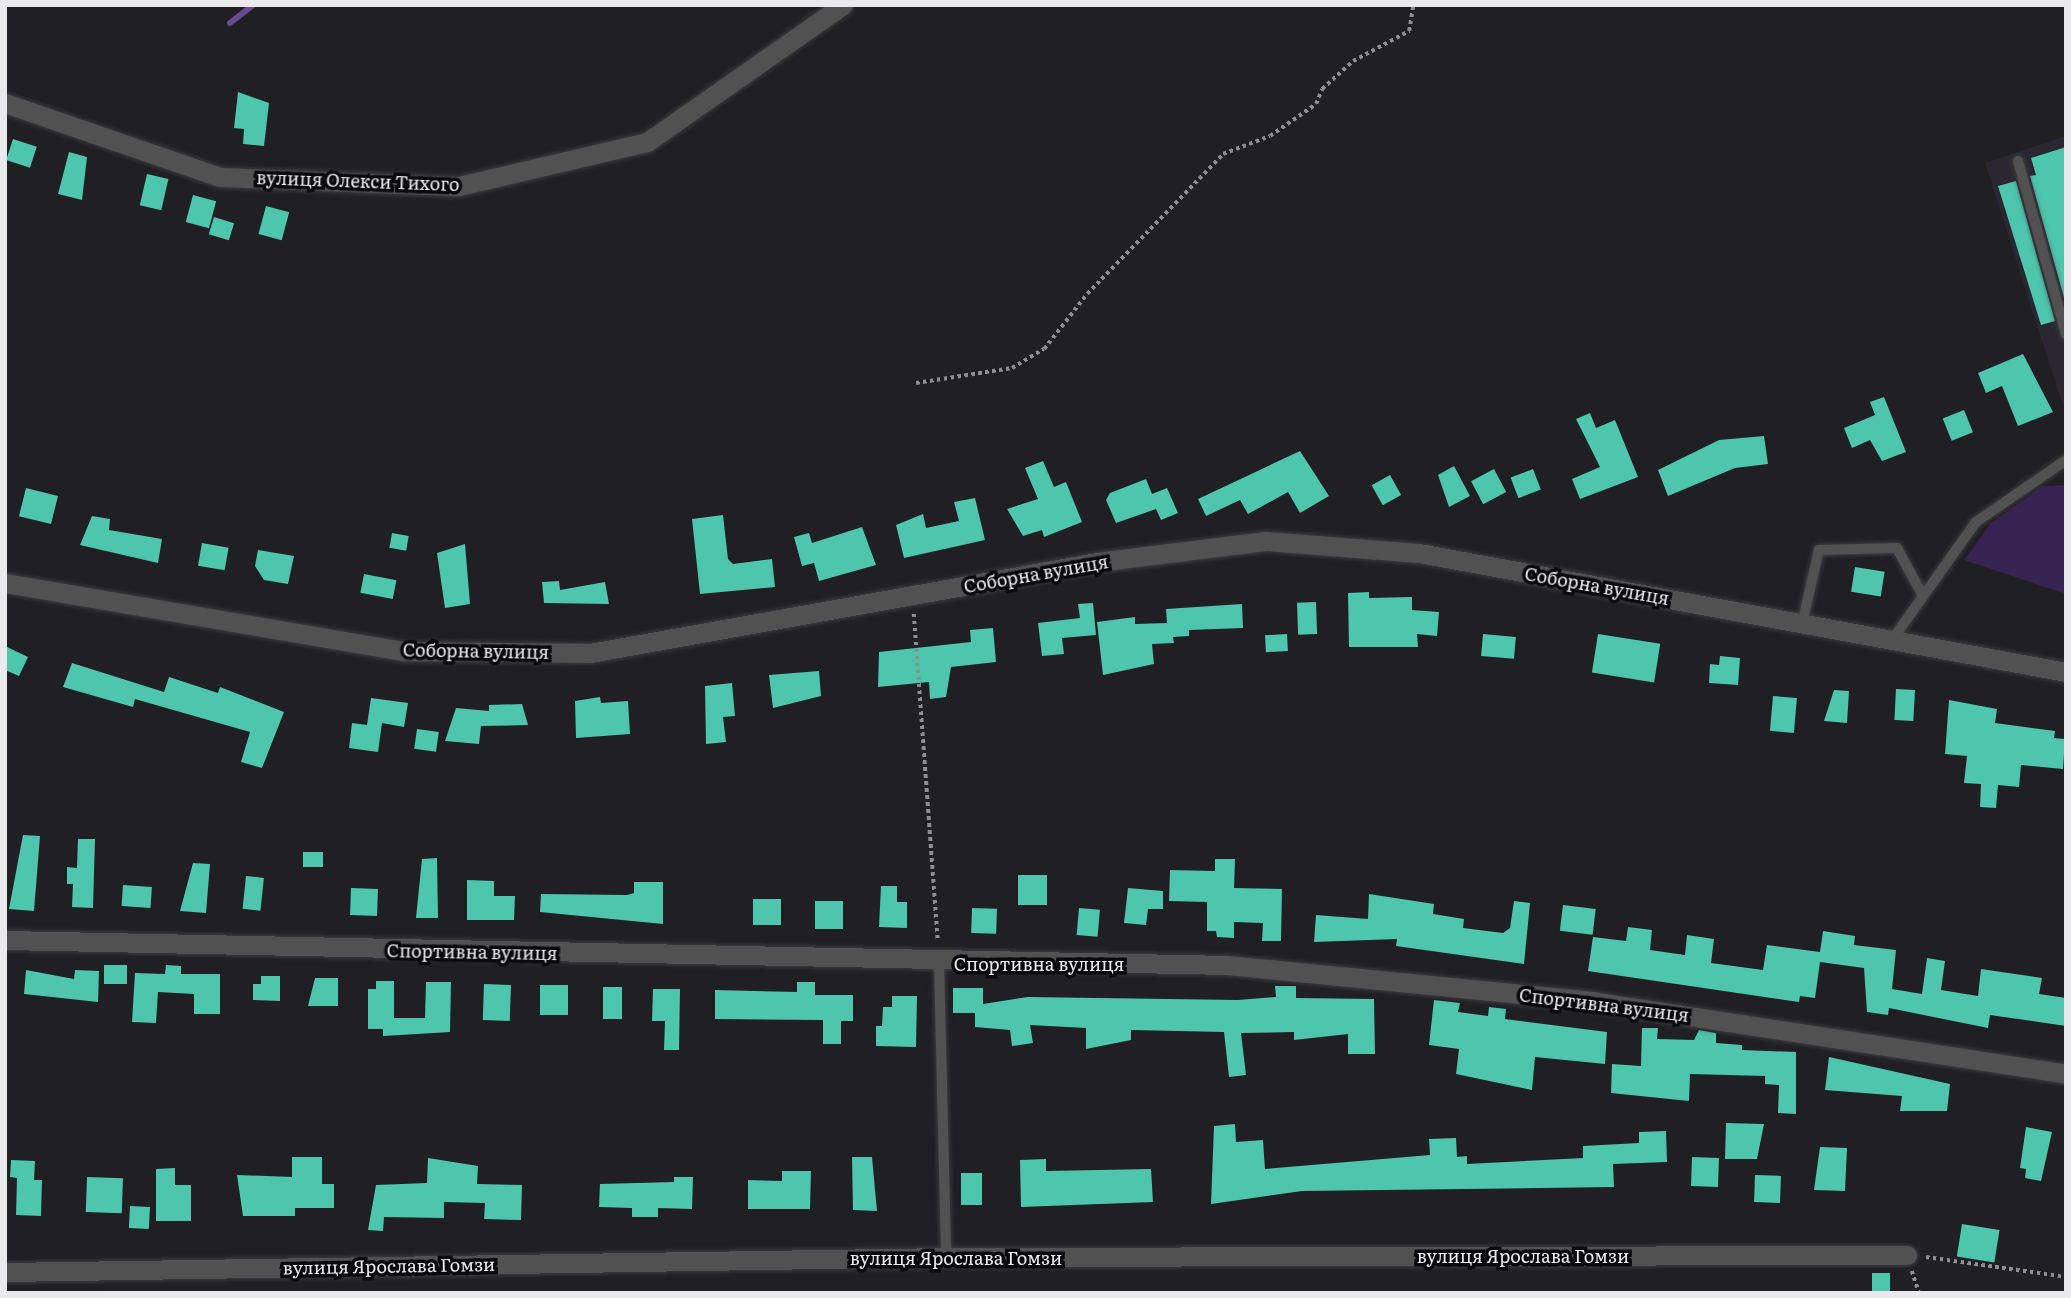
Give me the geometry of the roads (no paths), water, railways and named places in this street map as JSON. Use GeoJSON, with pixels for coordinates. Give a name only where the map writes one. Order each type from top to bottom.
{"type":"FeatureCollection","features":[{"type":"Feature","properties":{"kind":"street","name":"вулиця Олекси Тихого"},"geometry":{"type":"LineString","coordinates":[[5,103],[220,177],[459,186],[647,142],[843,5]]}},
{"type":"Feature","properties":{"kind":"street","name":"Соборна вулиця"},"geometry":{"type":"LineString","coordinates":[[5,583],[404,651],[590,653],[1097,562],[1266,541],[1419,552],[2066,672]]}},
{"type":"Feature","properties":{"kind":"street","name":"Спортивна вулиця"},"geometry":{"type":"LineString","coordinates":[[5,940],[939,964],[1226,965],[1591,1001],[2066,1074]]}},
{"type":"Feature","properties":{"kind":"street","name":"вулиця Ярослава Гомзи"},"geometry":{"type":"LineString","coordinates":[[5,1272],[946,1257],[1907,1255]]}},
{"type":"Feature","properties":{"kind":"lane"},"geometry":{"type":"LineString","coordinates":[[2018,162],[2066,334]]}},
{"type":"Feature","properties":{"kind":"lane"},"geometry":{"type":"LineString","coordinates":[[1892,640],[1976,522],[2066,460]]}},
{"type":"Feature","properties":{"kind":"lane"},"geometry":{"type":"LineString","coordinates":[[1802,624],[1819,550],[1897,548],[1923,596]]}},
{"type":"Feature","properties":{"kind":"lane"},"geometry":{"type":"LineString","coordinates":[[939,964],[946,1257]]}},
{"type":"Feature","properties":{"kind":"waterway"},"geometry":{"type":"LineString","coordinates":[[230,23],[253,5]]}}]}
